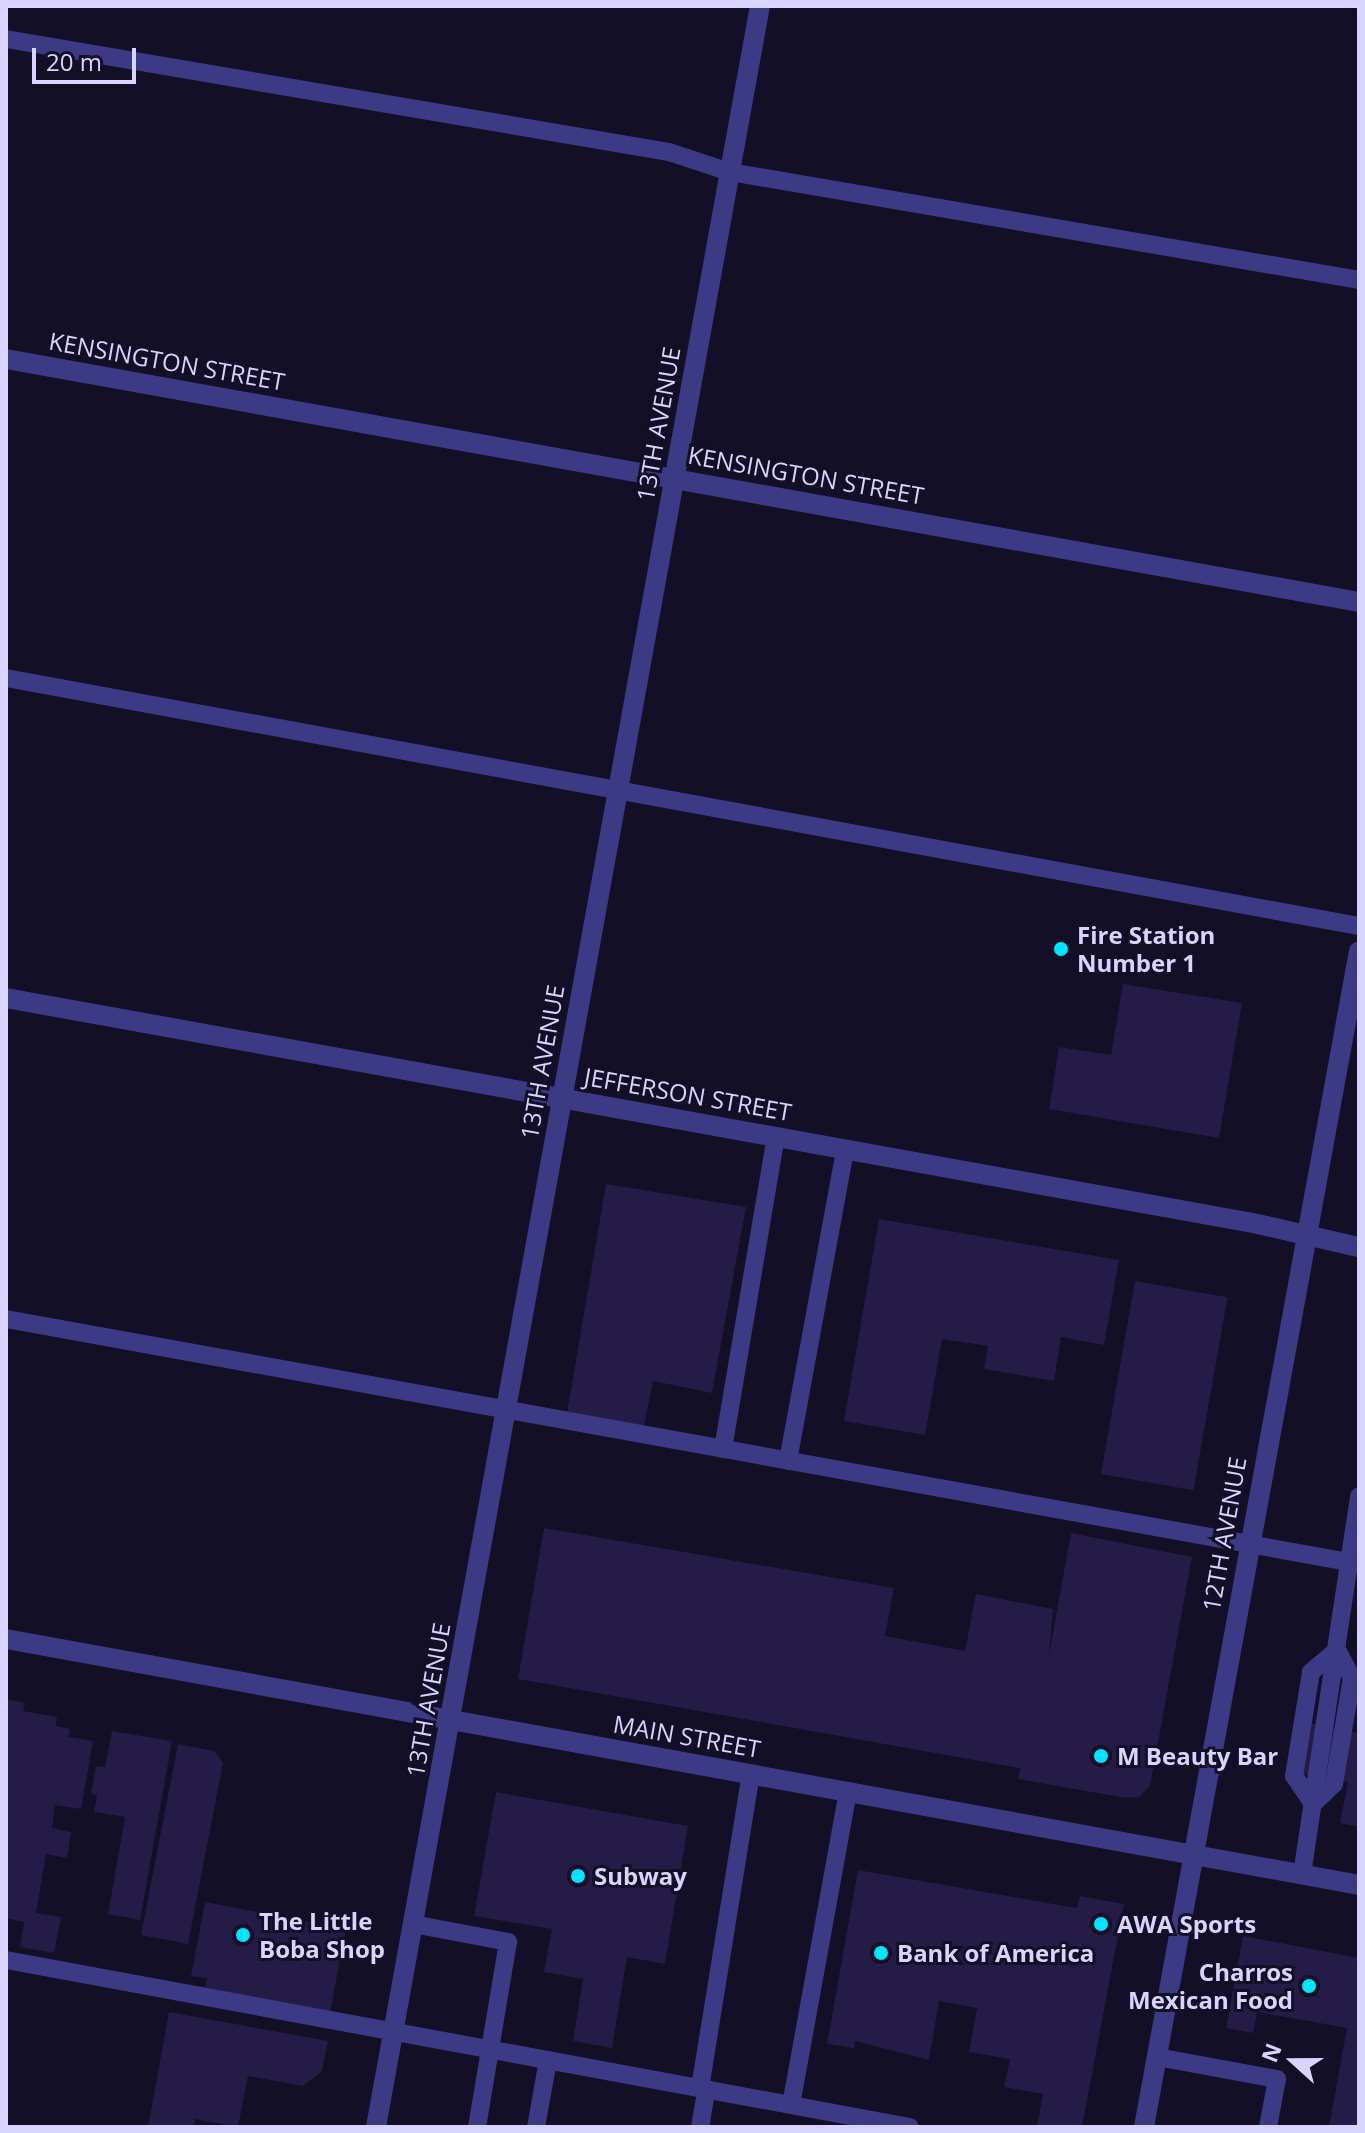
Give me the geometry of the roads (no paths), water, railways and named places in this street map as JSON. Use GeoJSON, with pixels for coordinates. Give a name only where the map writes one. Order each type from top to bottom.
{"type":"FeatureCollection","features":[{"type":"Feature","properties":{"kind":"street","name":"13TH AVENUE"},"geometry":{"type":"LineString","coordinates":[[376,2127],[451,1719],[503,1410],[760,6]]}},
{"type":"Feature","properties":{"kind":"street","name":"KENSINGTON STREET"},"geometry":{"type":"LineString","coordinates":[[6,359],[1359,602]]}},
{"type":"Feature","properties":{"kind":"street","name":"12TH AVENUE"},"geometry":{"type":"LineString","coordinates":[[1144,2127],[1248,1543],[1359,951]]}},
{"type":"Feature","properties":{"kind":"street","name":"JEFFERSON STREET"},"geometry":{"type":"LineString","coordinates":[[6,998],[1253,1223],[1359,1247]]}},
{"type":"Feature","properties":{"kind":"street","name":"MAIN STREET"},"geometry":{"type":"LineString","coordinates":[[6,1639],[1359,1885]]}},
{"type":"Feature","properties":{"kind":"lane"},"geometry":{"type":"LineString","coordinates":[[6,39],[669,152],[730,172],[1359,280]]}},
{"type":"Feature","properties":{"kind":"lane"},"geometry":{"type":"LineString","coordinates":[[6,678],[1359,926]]}},
{"type":"Feature","properties":{"kind":"lane"},"geometry":{"type":"LineString","coordinates":[[723,1449],[776,1137]]}},
{"type":"Feature","properties":{"kind":"lane"},"geometry":{"type":"LineString","coordinates":[[788,1461],[845,1149]]}},
{"type":"Feature","properties":{"kind":"lane"},"geometry":{"type":"LineString","coordinates":[[6,1319],[1353,1563]]}},
{"type":"Feature","properties":{"kind":"lane"},"geometry":{"type":"LineString","coordinates":[[1302,1874],[1313,1804],[1334,1784],[1352,1678],[1337,1650],[1353,1563],[1359,1496]]}},
{"type":"Feature","properties":{"kind":"lane"},"geometry":{"type":"LineString","coordinates":[[1313,1804],[1294,1776],[1311,1672],[1337,1650]]}},
{"type":"Feature","properties":{"kind":"lane"},"geometry":{"type":"LineString","coordinates":[[700,2127],[703,2089],[751,1774]]}},
{"type":"Feature","properties":{"kind":"lane"},"geometry":{"type":"LineString","coordinates":[[791,2105],[848,1791]]}},
{"type":"Feature","properties":{"kind":"lane"},"geometry":{"type":"LineString","coordinates":[[413,1924],[508,1942],[477,2127]]}},
{"type":"Feature","properties":{"kind":"lane"},"geometry":{"type":"LineString","coordinates":[[6,1960],[903,2126]]}},
{"type":"Feature","properties":{"kind":"lane"},"geometry":{"type":"LineString","coordinates":[[1157,2057],[1277,2079],[1268,2127]]}},
{"type":"Feature","properties":{"kind":"lane"},"geometry":{"type":"LineString","coordinates":[[536,2127],[548,2060]]}},
{"type":"Feature","properties":{"kind":"place","name":"Fire Station Number 1"},"geometry":{"type":"Point","coordinates":[1061,949]}},
{"type":"Feature","properties":{"kind":"place","name":"M Beauty Bar"},"geometry":{"type":"Point","coordinates":[1101,1756]}},
{"type":"Feature","properties":{"kind":"place","name":"Subway"},"geometry":{"type":"Point","coordinates":[578,1876]}},
{"type":"Feature","properties":{"kind":"place","name":"AWA Sports"},"geometry":{"type":"Point","coordinates":[1101,1924]}},
{"type":"Feature","properties":{"kind":"place","name":"The Little Boba Shop"},"geometry":{"type":"Point","coordinates":[243,1935]}},
{"type":"Feature","properties":{"kind":"place","name":"Bank of America"},"geometry":{"type":"Point","coordinates":[881,1953]}},
{"type":"Feature","properties":{"kind":"place","name":"Charros Mexican Food"},"geometry":{"type":"Point","coordinates":[1309,1986]}}]}
